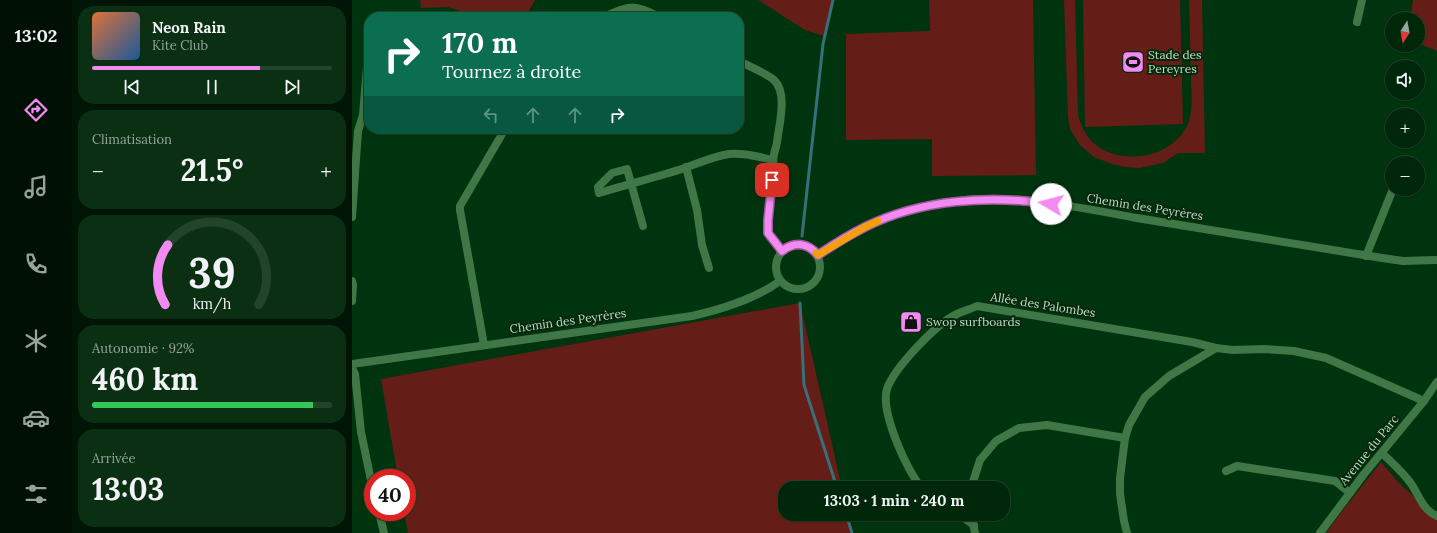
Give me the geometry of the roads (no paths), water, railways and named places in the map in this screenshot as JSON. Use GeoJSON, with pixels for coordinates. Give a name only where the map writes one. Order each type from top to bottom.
{"type":"FeatureCollection","features":[{"type":"Feature","properties":{"kind":"street"},"geometry":{"type":"LineString","coordinates":[[1357,22],[1362,0]]}},
{"type":"Feature","properties":{"kind":"street"},"geometry":{"type":"LineString","coordinates":[[614,12],[632,6],[650,12]]}},
{"type":"Feature","properties":{"kind":"street"},"geometry":{"type":"LineString","coordinates":[[744,64],[774,80],[781,92],[782,103],[776,148],[772,160],[774,166],[768,233],[782,251]]}},
{"type":"Feature","properties":{"kind":"street"},"geometry":{"type":"LineString","coordinates":[[352,217],[358,131],[363,115],[364,103]]}},
{"type":"Feature","properties":{"kind":"street"},"geometry":{"type":"LineString","coordinates":[[484,345],[460,206],[502,134]]}},
{"type":"Feature","properties":{"kind":"street"},"geometry":{"type":"LineString","coordinates":[[643,226],[631,184],[728,155],[752,156],[772,160]]}},
{"type":"Feature","properties":{"kind":"street"},"geometry":{"type":"LineString","coordinates":[[686,167],[697,210],[702,245],[709,268]]}},
{"type":"Feature","properties":{"kind":"street"},"geometry":{"type":"LineString","coordinates":[[1366,256],[1390,196]]}},
{"type":"Feature","properties":{"kind":"street","name":"Chemin des Peyrères"},"geometry":{"type":"LineString","coordinates":[[818,255],[865,227],[887,218],[937,204],[958,201],[1002,200],[1036,202],[1108,213],[1366,256],[1403,261],[1435,259]]}},
{"type":"Feature","properties":{"kind":"street"},"geometry":{"type":"LineString","coordinates":[[794,244],[801,244],[813,250],[818,255],[821,262],[821,270],[818,278],[806,287],[800,290],[793,289],[780,281],[776,269],[778,256],[787,247],[794,244]]}},
{"type":"Feature","properties":{"kind":"street"},"geometry":{"type":"LineString","coordinates":[[352,281],[352,301]]}},
{"type":"Feature","properties":{"kind":"street","name":"Chemin des Peyrères"},"geometry":{"type":"LineString","coordinates":[[352,364],[692,316],[713,311],[748,298],[780,281]]}},
{"type":"Feature","properties":{"kind":"street","name":"Allée des Palombes"},"geometry":{"type":"LineString","coordinates":[[918,481],[904,459],[896,441],[886,403],[887,391],[890,382],[934,329],[956,314],[977,306],[1192,342],[1216,348],[1233,350],[1264,349],[1286,351],[1326,358],[1424,401]]}},
{"type":"Feature","properties":{"kind":"street"},"geometry":{"type":"LineString","coordinates":[[1127,533],[1120,494],[1120,478],[1125,438],[1129,425],[1145,396],[1169,376],[1216,348]]}},
{"type":"Feature","properties":{"kind":"street"},"geometry":{"type":"LineString","coordinates":[[352,368],[355,374],[361,432],[369,469]]}},
{"type":"Feature","properties":{"kind":"street","name":"Avenue du Parc"},"geometry":{"type":"LineString","coordinates":[[1320,533],[1382,452],[1424,401],[1437,382]]}},
{"type":"Feature","properties":{"kind":"street"},"geometry":{"type":"LineString","coordinates":[[973,481],[980,460],[996,441],[1019,428],[1047,425],[1125,438]]}},
{"type":"Feature","properties":{"kind":"street"},"geometry":{"type":"LineString","coordinates":[[1382,452],[1412,485],[1420,501],[1434,515],[1437,516]]}},
{"type":"Feature","properties":{"kind":"street"},"geometry":{"type":"LineString","coordinates":[[1226,470],[1237,466],[1335,481],[1350,493]]}},
{"type":"Feature","properties":{"kind":"street"},"geometry":{"type":"LineString","coordinates":[[381,521],[384,533]]}},
{"type":"Feature","properties":{"kind":"street"},"geometry":{"type":"LineString","coordinates":[[965,521],[974,529]]}},
{"type":"Feature","properties":{"kind":"waterway"},"geometry":{"type":"LineString","coordinates":[[802,236],[823,44],[833,0]]}},
{"type":"Feature","properties":{"kind":"waterway"},"geometry":{"type":"LineString","coordinates":[[800,303],[804,385],[835,481]]}},
{"type":"Feature","properties":{"kind":"waterway"},"geometry":{"type":"LineString","coordinates":[[848,521],[852,533]]}},
{"type":"Feature","properties":{"kind":"place","name":"Stade des Pereyres"},"geometry":{"type":"Point","coordinates":[1133,62]}},
{"type":"Feature","properties":{"kind":"place","name":"Swop surfboards"},"geometry":{"type":"Point","coordinates":[911,322]}}]}
